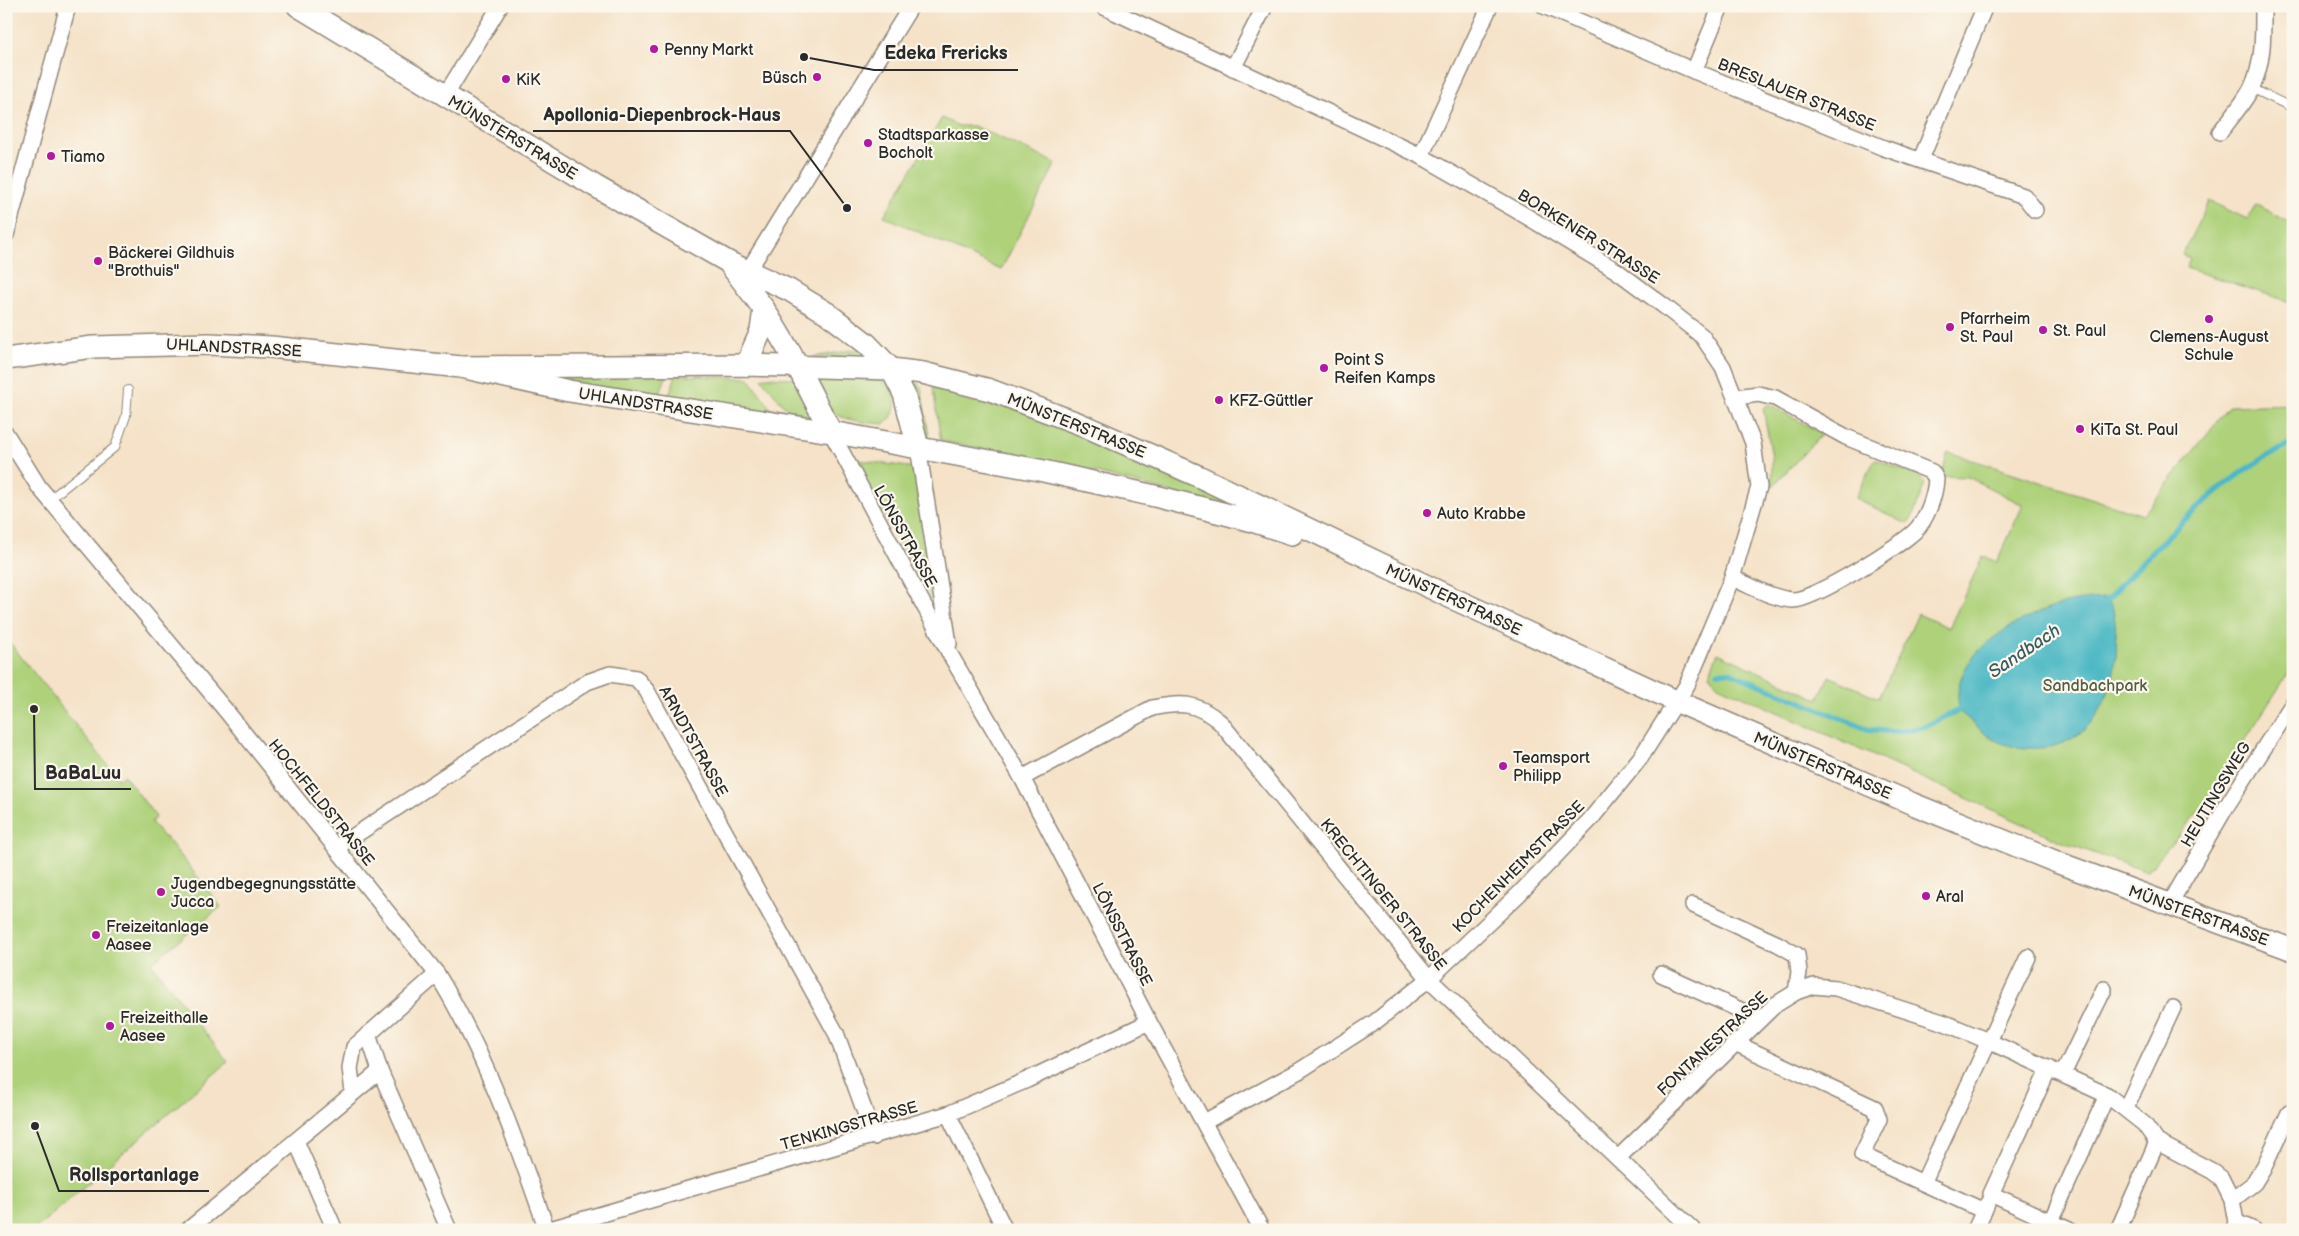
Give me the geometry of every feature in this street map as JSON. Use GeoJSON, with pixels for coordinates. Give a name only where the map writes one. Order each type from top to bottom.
{"type":"FeatureCollection","features":[{"type":"Feature","properties":{"kind":"main road","name":"MÜNSTERSTRASSE"},"geometry":{"type":"LineString","coordinates":[[298,6],[594,186],[739,267],[788,290],[827,313],[867,344],[891,369],[904,394],[918,447]]}},
{"type":"Feature","properties":{"kind":"main road","name":"MÜNSTERSTRASSE"},"geometry":{"type":"LineString","coordinates":[[739,267],[798,366],[831,432],[1039,470],[1159,497],[1249,520],[1363,557]]}},
{"type":"Feature","properties":{"kind":"main road"},"geometry":{"type":"LineString","coordinates":[[746,365],[761,331],[764,308]]}},
{"type":"Feature","properties":{"kind":"main road","name":"UHLANDSTRASSE"},"geometry":{"type":"LineString","coordinates":[[6,359],[93,347],[209,344],[281,348],[461,368],[569,391],[831,432]]}},
{"type":"Feature","properties":{"kind":"main road","name":"MÜNSTERSTRASSE"},"geometry":{"type":"LineString","coordinates":[[746,365],[891,369],[923,373],[990,390],[1080,424],[1198,476],[1363,557],[1678,702],[1987,835],[2293,950]]}},
{"type":"Feature","properties":{"kind":"main road","name":"UHLANDSTRASSE"},"geometry":{"type":"LineString","coordinates":[[461,368],[746,365]]}},
{"type":"Feature","properties":{"kind":"street"},"geometry":{"type":"LineString","coordinates":[[6,235],[68,6]]}},
{"type":"Feature","properties":{"kind":"street"},"geometry":{"type":"LineString","coordinates":[[445,96],[500,6]]}},
{"type":"Feature","properties":{"kind":"street"},"geometry":{"type":"LineString","coordinates":[[739,267],[911,6]]}},
{"type":"Feature","properties":{"kind":"street","name":"BORKENER STRASSE"},"geometry":{"type":"LineString","coordinates":[[1102,6],[1421,156],[1617,271],[1702,336],[1723,367],[1737,397],[1754,443],[1759,487],[1732,578],[1678,702]]}},
{"type":"Feature","properties":{"kind":"street"},"geometry":{"type":"LineString","coordinates":[[1233,68],[1264,6]]}},
{"type":"Feature","properties":{"kind":"street"},"geometry":{"type":"LineString","coordinates":[[1421,156],[1490,6]]}},
{"type":"Feature","properties":{"kind":"street","name":"BRESLAUER STRASSE"},"geometry":{"type":"LineString","coordinates":[[1544,6],[1694,71],[1884,148],[1921,159],[2024,196],[2035,210]]}},
{"type":"Feature","properties":{"kind":"street"},"geometry":{"type":"LineString","coordinates":[[1694,71],[1721,6]]}},
{"type":"Feature","properties":{"kind":"street"},"geometry":{"type":"LineString","coordinates":[[1921,159],[1985,6]]}},
{"type":"Feature","properties":{"kind":"street"},"geometry":{"type":"LineString","coordinates":[[2220,132],[2252,88],[2260,66],[2263,6]]}},
{"type":"Feature","properties":{"kind":"street"},"geometry":{"type":"LineString","coordinates":[[1732,578],[1776,596],[1794,600],[1812,595],[1900,544],[1916,530],[1935,490],[1936,479],[1932,472],[1846,436],[1775,398],[1758,394],[1737,397]]}},
{"type":"Feature","properties":{"kind":"street","name":"LÖNSSTRASSE"},"geometry":{"type":"LineString","coordinates":[[831,432],[951,656],[1022,778],[1149,1022],[1262,1230]]}},
{"type":"Feature","properties":{"kind":"street","name":"HOCHFELDSTRASSE"},"geometry":{"type":"LineString","coordinates":[[6,434],[21,461],[50,499],[437,974],[457,1006],[491,1076],[512,1127],[547,1230]]}},
{"type":"Feature","properties":{"kind":"street","name":"LÖNSSTRASSE"},"geometry":{"type":"LineString","coordinates":[[918,447],[951,656]]}},
{"type":"Feature","properties":{"kind":"street","name":"ARNDTSTRASSE"},"geometry":{"type":"LineString","coordinates":[[336,848],[587,682],[610,674],[636,678],[647,691],[836,1032],[874,1137]]}},
{"type":"Feature","properties":{"kind":"street","name":"KOCHENHEIMSTRASSE"},"geometry":{"type":"LineString","coordinates":[[1204,1122],[1299,1072],[1338,1048],[1375,1022],[1429,979],[1519,894],[1590,820],[1641,757],[1678,702]]}},
{"type":"Feature","properties":{"kind":"street","name":"HEUTINGSWEG"},"geometry":{"type":"LineString","coordinates":[[2169,905],[2226,808],[2293,703]]}},
{"type":"Feature","properties":{"kind":"street","name":"KRECHTINGER STRASSE"},"geometry":{"type":"LineString","coordinates":[[1022,778],[1152,708],[1170,704],[1187,704],[1206,711],[1220,722],[1429,979],[1693,1230]]}},
{"type":"Feature","properties":{"kind":"street"},"geometry":{"type":"LineString","coordinates":[[1693,905],[1778,944],[1797,955],[1799,972],[1796,992]]}},
{"type":"Feature","properties":{"kind":"street"},"geometry":{"type":"LineString","coordinates":[[1923,1183],[2028,957]]}},
{"type":"Feature","properties":{"kind":"street"},"geometry":{"type":"LineString","coordinates":[[352,1092],[351,1057],[354,1047],[437,974]]}},
{"type":"Feature","properties":{"kind":"street"},"geometry":{"type":"LineString","coordinates":[[1660,974],[1760,1019]]}},
{"type":"Feature","properties":{"kind":"street","name":"FONTANESTRASSE"},"geometry":{"type":"LineString","coordinates":[[1618,1158],[1775,1005],[1796,992],[1814,986],[1836,988],[1945,1024],[1988,1041],[2107,1095],[2144,1124],[2157,1142],[2212,1171],[2221,1178],[2232,1200],[2235,1226],[2254,1230]]}},
{"type":"Feature","properties":{"kind":"street"},"geometry":{"type":"LineString","coordinates":[[1975,1230],[2056,1071],[2104,989]]}},
{"type":"Feature","properties":{"kind":"street"},"geometry":{"type":"LineString","coordinates":[[2126,1108],[2173,1008]]}},
{"type":"Feature","properties":{"kind":"street","name":"TENKINGSTRASSE"},"geometry":{"type":"LineString","coordinates":[[547,1230],[874,1137],[948,1114],[1027,1080],[1149,1022]]}},
{"type":"Feature","properties":{"kind":"street"},"geometry":{"type":"LineString","coordinates":[[368,1034],[380,1071],[449,1230]]}},
{"type":"Feature","properties":{"kind":"street"},"geometry":{"type":"LineString","coordinates":[[1734,1043],[1875,1108],[1879,1119],[1862,1155],[1984,1211]]}},
{"type":"Feature","properties":{"kind":"street"},"geometry":{"type":"LineString","coordinates":[[188,1230],[352,1092],[380,1071]]}},
{"type":"Feature","properties":{"kind":"street"},"geometry":{"type":"LineString","coordinates":[[2050,1221],[2107,1095]]}},
{"type":"Feature","properties":{"kind":"street"},"geometry":{"type":"LineString","coordinates":[[2232,1200],[2254,1183],[2265,1165],[2289,1113]]}},
{"type":"Feature","properties":{"kind":"street"},"geometry":{"type":"LineString","coordinates":[[948,1114],[1004,1230]]}},
{"type":"Feature","properties":{"kind":"street"},"geometry":{"type":"LineString","coordinates":[[296,1141],[335,1230]]}},
{"type":"Feature","properties":{"kind":"street"},"geometry":{"type":"LineString","coordinates":[[2118,1230],[2157,1142]]}},
{"type":"Feature","properties":{"kind":"street"},"geometry":{"type":"LineString","coordinates":[[1992,1194],[2069,1230]]}},
{"type":"Feature","properties":{"kind":"lane"},"geometry":{"type":"LineString","coordinates":[[2252,88],[2293,108]]}},
{"type":"Feature","properties":{"kind":"lane"},"geometry":{"type":"LineString","coordinates":[[50,499],[115,447],[126,416],[128,390]]}},
{"type":"Feature","properties":{"kind":"green space"},"geometry":{"type":"Polygon","coordinates":[[[942,118],[959,126],[974,126],[1056,163],[1001,270],[884,216],[942,118]]]}},
{"type":"Feature","properties":{"kind":"green space"},"geometry":{"type":"Polygon","coordinates":[[[2209,201],[2247,219],[2256,204],[2293,225],[2293,303],[2186,268],[2190,258],[2182,255],[2209,201]]]}},
{"type":"Feature","properties":{"kind":"green space"},"geometry":{"type":"Polygon","coordinates":[[[859,349],[873,359],[813,357],[859,349]]]}},
{"type":"Feature","properties":{"kind":"green space"},"geometry":{"type":"Polygon","coordinates":[[[667,374],[659,396],[550,381],[548,376],[667,374]]]}},
{"type":"Feature","properties":{"kind":"green space"},"geometry":{"type":"Polygon","coordinates":[[[676,375],[749,378],[775,415],[668,398],[676,375]]]}},
{"type":"Feature","properties":{"kind":"green space"},"geometry":{"type":"Polygon","coordinates":[[[814,376],[863,376],[880,379],[889,387],[893,394],[895,408],[893,414],[884,424],[861,422],[837,415],[824,402],[814,376]]]}},
{"type":"Feature","properties":{"kind":"green space"},"geometry":{"type":"Polygon","coordinates":[[[765,377],[794,378],[812,417],[808,420],[792,415],[762,379],[765,377]]]}},
{"type":"Feature","properties":{"kind":"green space"},"geometry":{"type":"Polygon","coordinates":[[[908,383],[918,384],[921,387],[929,436],[928,440],[924,438],[908,383]]]}},
{"type":"Feature","properties":{"kind":"green space"},"geometry":{"type":"Polygon","coordinates":[[[939,387],[990,400],[1080,432],[1233,504],[1230,508],[1070,466],[941,441],[933,388],[939,387]]]}},
{"type":"Feature","properties":{"kind":"green space"},"geometry":{"type":"Polygon","coordinates":[[[1769,404],[1822,434],[1772,487],[1772,457],[1763,408],[1769,404]]]}},
{"type":"Feature","properties":{"kind":"green space","name":"Sandbachpark"},"geometry":{"type":"Polygon","coordinates":[[[2293,404],[2293,666],[2201,808],[2153,866],[2145,871],[2065,843],[1718,685],[1709,674],[1718,653],[1818,699],[1829,676],[1879,698],[1918,614],[1949,628],[1983,556],[1997,562],[2023,505],[1968,477],[1941,476],[1948,452],[2143,515],[2229,406],[2293,404]]]}},
{"type":"Feature","properties":{"kind":"green space"},"geometry":{"type":"Polygon","coordinates":[[[852,459],[915,468],[937,611],[852,459]]]}},
{"type":"Feature","properties":{"kind":"green space"},"geometry":{"type":"Polygon","coordinates":[[[1875,459],[1920,477],[1925,483],[1913,516],[1907,524],[1855,498],[1875,459]]]}},
{"type":"Feature","properties":{"kind":"green space","name":"Freizeitanlage Aasee"},"geometry":{"type":"Polygon","coordinates":[[[6,638],[119,779],[124,775],[156,817],[151,822],[164,838],[166,837],[221,907],[151,963],[228,1062],[34,1230],[6,1230],[6,638]]]}},
{"type":"Feature","properties":{"kind":"water"},"geometry":{"type":"Polygon","coordinates":[[[2106,598],[2113,610],[2116,634],[2113,676],[2107,695],[2098,713],[2086,728],[2070,740],[2051,747],[2018,747],[2006,745],[1984,733],[1960,712],[1958,692],[1963,674],[1973,658],[1987,643],[2003,631],[2040,612],[2069,602],[2106,598]]]}},
{"type":"Feature","properties":{"kind":"waterway","name":"Sandbach"},"geometry":{"type":"LineString","coordinates":[[2104,603],[2168,535],[2215,493],[2240,474],[2293,442]]}},
{"type":"Feature","properties":{"kind":"waterway","name":"Sandbach"},"geometry":{"type":"LineString","coordinates":[[1718,672],[1729,672],[1867,729],[1896,732],[1915,729],[1926,726],[1965,707]]}},
{"type":"Feature","properties":{"kind":"place","name":"Penny Markt"},"geometry":{"type":"Point","coordinates":[654,49]}},
{"type":"Feature","properties":{"kind":"place","name":"Edeka Frericks"},"geometry":{"type":"Point","coordinates":[804,57]}},
{"type":"Feature","properties":{"kind":"place","name":"Büsch"},"geometry":{"type":"Point","coordinates":[817,77]}},
{"type":"Feature","properties":{"kind":"place","name":"KiK"},"geometry":{"type":"Point","coordinates":[506,79]}},
{"type":"Feature","properties":{"kind":"place","name":"Stadtsparkasse Bocholt"},"geometry":{"type":"Point","coordinates":[868,143]}},
{"type":"Feature","properties":{"kind":"place","name":"Tiamo"},"geometry":{"type":"Point","coordinates":[51,156]}},
{"type":"Feature","properties":{"kind":"place","name":"Apollonia-Diepenbrock-Haus"},"geometry":{"type":"Point","coordinates":[847,208]}},
{"type":"Feature","properties":{"kind":"place","name":"Bäckerei Gildhuis \"Brothuis\""},"geometry":{"type":"Point","coordinates":[98,261]}},
{"type":"Feature","properties":{"kind":"place","name":"Clemens-August Schule"},"geometry":{"type":"Point","coordinates":[2209,319]}},
{"type":"Feature","properties":{"kind":"place","name":"Pfarrheim St. Paul"},"geometry":{"type":"Point","coordinates":[1950,327]}},
{"type":"Feature","properties":{"kind":"place","name":"St. Paul"},"geometry":{"type":"Point","coordinates":[2043,330]}},
{"type":"Feature","properties":{"kind":"place","name":"Point S Reifen Kamps"},"geometry":{"type":"Point","coordinates":[1324,368]}},
{"type":"Feature","properties":{"kind":"place","name":"KFZ-Güttler"},"geometry":{"type":"Point","coordinates":[1219,400]}},
{"type":"Feature","properties":{"kind":"place","name":"KiTa St. Paul"},"geometry":{"type":"Point","coordinates":[2080,429]}},
{"type":"Feature","properties":{"kind":"place","name":"Auto Krabbe"},"geometry":{"type":"Point","coordinates":[1427,513]}},
{"type":"Feature","properties":{"kind":"place","name":"BaBaLuu"},"geometry":{"type":"Point","coordinates":[34,709]}},
{"type":"Feature","properties":{"kind":"place","name":"Teamsport Philipp"},"geometry":{"type":"Point","coordinates":[1503,766]}},
{"type":"Feature","properties":{"kind":"place","name":"Jugendbegegnungsstätte Jucca"},"geometry":{"type":"Point","coordinates":[161,892]}},
{"type":"Feature","properties":{"kind":"place","name":"Aral"},"geometry":{"type":"Point","coordinates":[1926,896]}},
{"type":"Feature","properties":{"kind":"place","name":"Freizeitanlage Aasee"},"geometry":{"type":"Point","coordinates":[96,935]}},
{"type":"Feature","properties":{"kind":"place","name":"Freizeithalle Aasee"},"geometry":{"type":"Point","coordinates":[110,1026]}},
{"type":"Feature","properties":{"kind":"place","name":"Rollsportanlage"},"geometry":{"type":"Point","coordinates":[35,1126]}}]}
